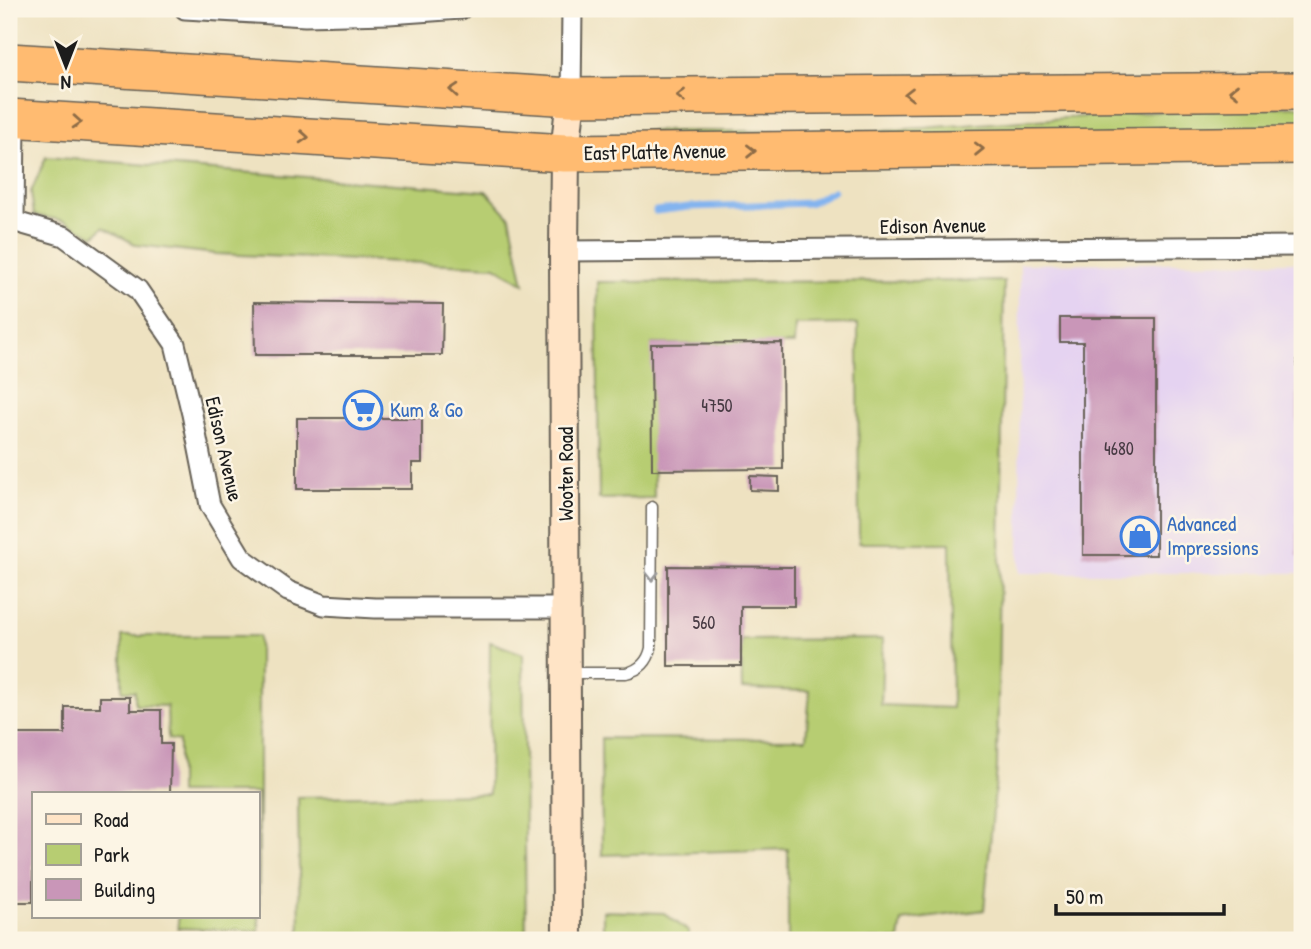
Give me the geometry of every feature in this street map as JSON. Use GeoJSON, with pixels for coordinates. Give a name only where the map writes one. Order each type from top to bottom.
{"type":"FeatureCollection","features":[{"type":"Feature","properties":{"kind":"highway"},"geometry":{"type":"LineString","coordinates":[[9,62],[571,97],[1302,91]]}},
{"type":"Feature","properties":{"kind":"highway","name":"East Platte Avenue"},"geometry":{"type":"LineString","coordinates":[[12,118],[565,153],[1302,145]]}},
{"type":"Feature","properties":{"kind":"street"},"geometry":{"type":"LineString","coordinates":[[184,9],[305,16],[461,9]]}},
{"type":"Feature","properties":{"kind":"street","name":"Wooten Road"},"geometry":{"type":"LineString","coordinates":[[567,940],[564,251],[565,153],[571,97],[572,9]]}},
{"type":"Feature","properties":{"kind":"street","name":"Edison Avenue"},"geometry":{"type":"LineString","coordinates":[[12,118],[11,220],[64,236],[138,290],[175,344],[210,505],[242,558],[288,591],[324,605],[375,608],[566,608]]}},
{"type":"Feature","properties":{"kind":"street","name":"Edison Avenue"},"geometry":{"type":"LineString","coordinates":[[564,251],[1302,246]]}},
{"type":"Feature","properties":{"kind":"lane"},"geometry":{"type":"LineString","coordinates":[[566,673],[626,673],[643,665],[649,656],[652,648],[652,508]]}},
{"type":"Feature","properties":{"kind":"shaded area"},"geometry":{"type":"Polygon","coordinates":[[[1302,262],[1302,573],[1019,573],[1020,264],[1302,262]]]}},
{"type":"Feature","properties":{"kind":"green space"},"geometry":{"type":"Polygon","coordinates":[[[1302,106],[1302,136],[658,139],[641,131],[878,131],[1168,111],[1302,106]]]}},
{"type":"Feature","properties":{"kind":"green space"},"geometry":{"type":"Polygon","coordinates":[[[46,157],[486,191],[510,217],[524,284],[495,266],[216,254],[137,245],[103,227],[94,236],[65,221],[34,215],[31,192],[46,157]]]}},
{"type":"Feature","properties":{"kind":"green space"},"geometry":{"type":"Polygon","coordinates":[[[1004,281],[997,767],[984,910],[902,921],[899,940],[788,940],[788,849],[602,855],[601,738],[806,739],[810,691],[742,689],[741,640],[883,639],[881,705],[952,708],[950,543],[859,543],[858,324],[795,325],[794,344],[652,344],[654,498],[599,499],[597,282],[1004,281]]]}},
{"type":"Feature","properties":{"kind":"green space"},"geometry":{"type":"Polygon","coordinates":[[[122,636],[259,636],[259,792],[179,792],[179,741],[168,739],[167,706],[135,705],[135,691],[122,691],[122,636]]]}},
{"type":"Feature","properties":{"kind":"green space"},"geometry":{"type":"Polygon","coordinates":[[[490,642],[523,654],[526,940],[300,940],[298,797],[489,794],[490,642]]]}},
{"type":"Feature","properties":{"kind":"green space"},"geometry":{"type":"Polygon","coordinates":[[[603,911],[664,913],[689,932],[688,940],[603,940],[603,911]]]}},
{"type":"Feature","properties":{"kind":"green space"},"geometry":{"type":"Polygon","coordinates":[[[178,918],[259,918],[259,931],[178,928],[178,918]]]}},
{"type":"Feature","properties":{"kind":"building"},"geometry":{"type":"Polygon","coordinates":[[[254,302],[443,304],[442,355],[255,355],[254,302]]]}},
{"type":"Feature","properties":{"kind":"building"},"geometry":{"type":"Polygon","coordinates":[[[1060,318],[1156,318],[1156,555],[1083,555],[1083,342],[1060,342],[1060,318]]]}},
{"type":"Feature","properties":{"kind":"building"},"geometry":{"type":"Polygon","coordinates":[[[1297,319],[1302,319],[1302,556],[1297,556],[1297,319]]]}},
{"type":"Feature","properties":{"kind":"building"},"geometry":{"type":"Polygon","coordinates":[[[782,343],[783,469],[652,470],[651,344],[782,343]]]}},
{"type":"Feature","properties":{"kind":"building"},"geometry":{"type":"Polygon","coordinates":[[[297,418],[422,418],[422,463],[412,463],[412,489],[297,489],[297,418]]]}},
{"type":"Feature","properties":{"kind":"building"},"geometry":{"type":"Polygon","coordinates":[[[750,476],[779,477],[779,491],[750,490],[750,476]]]}},
{"type":"Feature","properties":{"kind":"building"},"geometry":{"type":"Polygon","coordinates":[[[668,566],[794,567],[794,606],[741,606],[741,666],[668,666],[668,566]]]}},
{"type":"Feature","properties":{"kind":"building"},"geometry":{"type":"Polygon","coordinates":[[[100,697],[130,697],[130,710],[161,710],[161,744],[171,744],[170,792],[32,792],[32,902],[9,902],[9,734],[65,734],[65,707],[100,707],[100,697]]]}},
{"type":"Feature","properties":{"kind":"waterway"},"geometry":{"type":"LineString","coordinates":[[656,211],[689,207],[810,203],[833,191]]}},
{"type":"Feature","properties":{"kind":"place","name":"Kum & Go"},"geometry":{"type":"Point","coordinates":[363,410]}},
{"type":"Feature","properties":{"kind":"place","name":"Advanced Impressions"},"geometry":{"type":"Point","coordinates":[1140,536]}}]}
